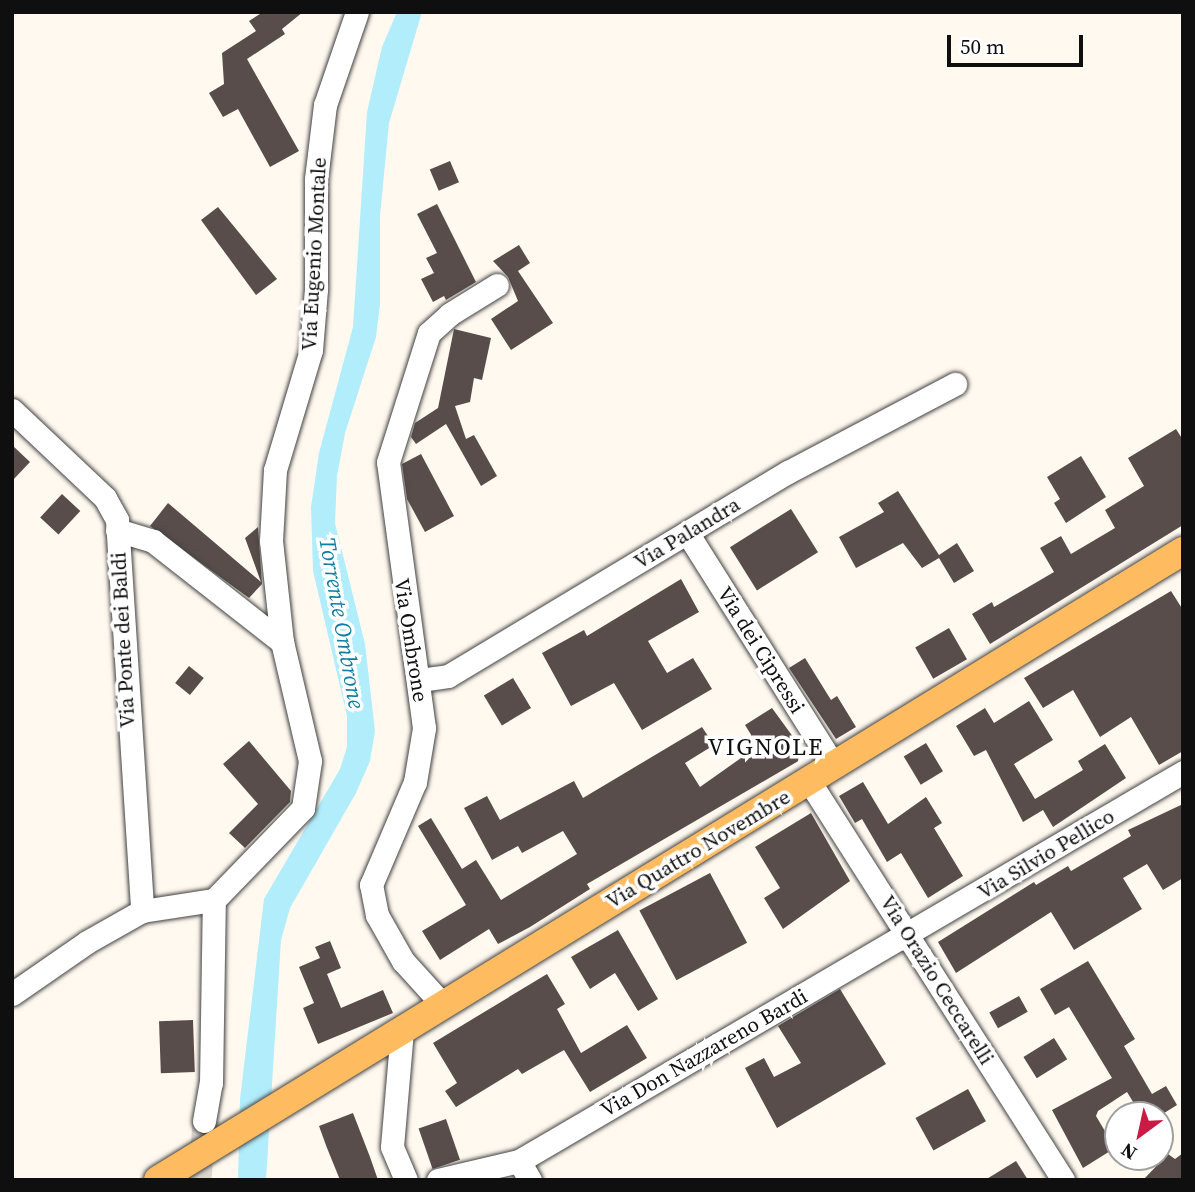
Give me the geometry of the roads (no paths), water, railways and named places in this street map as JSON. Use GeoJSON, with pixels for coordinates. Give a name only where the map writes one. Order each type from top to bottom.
{"type":"FeatureCollection","features":[{"type":"Feature","properties":{"kind":"main road","name":"Via Quattro Novembre"},"geometry":{"type":"LineString","coordinates":[[159,1180],[209,1134],[300,1092],[1183,551]]}},
{"type":"Feature","properties":{"kind":"street","name":"Via Eugenio Montale"},"geometry":{"type":"LineString","coordinates":[[214,900],[303,808],[310,761],[282,642],[271,541],[275,470],[311,350],[316,289],[316,179],[325,105],[357,12]]}},
{"type":"Feature","properties":{"kind":"street","name":"Via Ombrone"},"geometry":{"type":"LineString","coordinates":[[443,1005],[403,961],[377,915],[371,885],[415,782],[424,728],[420,680],[397,550],[388,462],[429,333],[450,314],[497,285]]}},
{"type":"Feature","properties":{"kind":"street","name":"Via Palandra"},"geometry":{"type":"LineString","coordinates":[[420,680],[448,676],[788,472],[956,384]]}},
{"type":"Feature","properties":{"kind":"street","name":"Via Ponte dei Baldi"},"geometry":{"type":"LineString","coordinates":[[12,410],[105,498],[117,520],[142,911]]}},
{"type":"Feature","properties":{"kind":"street"},"geometry":{"type":"LineString","coordinates":[[117,530],[153,541],[282,642]]}},
{"type":"Feature","properties":{"kind":"street","name":"Via dei Cipressi"},"geometry":{"type":"LineString","coordinates":[[688,534],[834,766]]}},
{"type":"Feature","properties":{"kind":"street","name":"Via Silvio Pellico"},"geometry":{"type":"LineString","coordinates":[[909,935],[1183,772]]}},
{"type":"Feature","properties":{"kind":"street","name":"Via Orazio Ceccarelli"},"geometry":{"type":"LineString","coordinates":[[809,781],[1063,1180]]}},
{"type":"Feature","properties":{"kind":"street"},"geometry":{"type":"LineString","coordinates":[[12,995],[86,942],[142,911],[214,900],[209,1134]]}},
{"type":"Feature","properties":{"kind":"street","name":"Via Don Nazzareno Bardi"},"geometry":{"type":"LineString","coordinates":[[438,1180],[524,1170],[909,935]]}},
{"type":"Feature","properties":{"kind":"street"},"geometry":{"type":"LineString","coordinates":[[402,1030],[392,1147],[406,1180]]}},
{"type":"Feature","properties":{"kind":"water","name":"Torrente Ombrone"},"geometry":{"type":"Polygon","coordinates":[[[397,12],[422,12],[389,123],[380,216],[380,304],[376,337],[345,433],[337,476],[335,523],[365,644],[375,731],[370,761],[356,793],[290,908],[281,940],[266,1180],[238,1180],[240,1099],[264,899],[340,769],[347,747],[347,716],[313,571],[311,507],[319,453],[353,327],[367,112],[382,47],[397,12]]]}},
{"type":"Feature","properties":{"kind":"tunnel"},"geometry":{"type":"LineString","coordinates":[[200,1180],[204,1121]]}},
{"type":"Feature","properties":{"kind":"district","name":"VIGNOLE"},"geometry":{"type":"Point","coordinates":[766,747]}}]}
